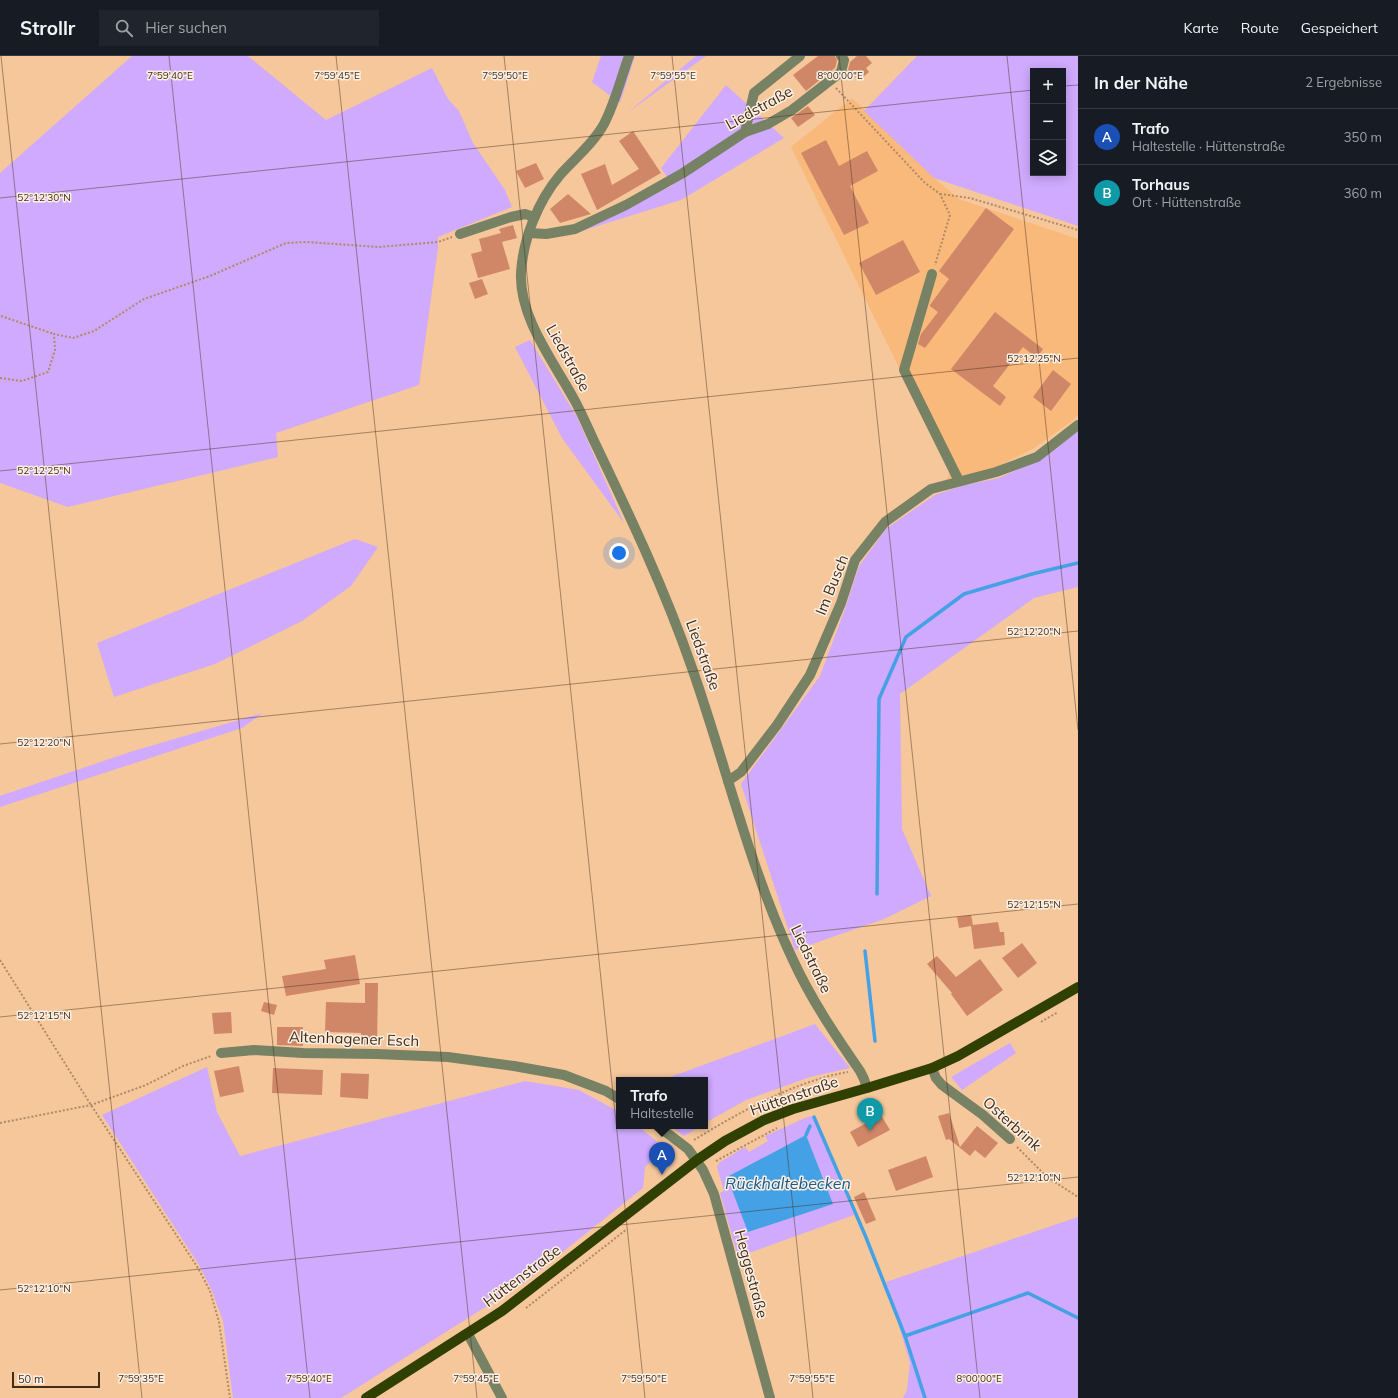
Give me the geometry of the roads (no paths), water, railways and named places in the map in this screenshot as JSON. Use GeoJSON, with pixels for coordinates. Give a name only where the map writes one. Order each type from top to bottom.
{"type":"FeatureCollection","features":[{"type":"Feature","properties":{"kind":"main road","name":"Hüttenstraße"},"geometry":{"type":"LineString","coordinates":[[366,1398],[468,1334],[534,1287],[697,1160],[725,1141],[764,1120],[932,1068],[958,1056],[1078,987]]}},
{"type":"Feature","properties":{"kind":"street","name":"Liedstraße"},"geometry":{"type":"LineString","coordinates":[[629,56],[603,126],[591,142],[550,187],[534,217],[521,269],[521,285],[524,304],[542,344],[576,402],[666,598],[708,716],[757,873],[794,962],[807,989],[826,1022],[860,1071],[867,1088]]}},
{"type":"Feature","properties":{"kind":"street"},"geometry":{"type":"LineString","coordinates":[[744,132],[754,93],[800,56]]}},
{"type":"Feature","properties":{"kind":"street","name":"Liedstraße"},"geometry":{"type":"LineString","coordinates":[[529,233],[546,234],[575,229],[620,208],[683,173],[744,132],[768,124],[792,110],[830,82],[841,72],[844,60],[841,56]]}},
{"type":"Feature","properties":{"kind":"street"},"geometry":{"type":"LineString","coordinates":[[460,234],[511,217],[525,214],[534,217]]}},
{"type":"Feature","properties":{"kind":"street"},"geometry":{"type":"LineString","coordinates":[[932,274],[904,370],[960,481]]}},
{"type":"Feature","properties":{"kind":"street","name":"Im Busch"},"geometry":{"type":"LineString","coordinates":[[728,781],[741,772],[777,725],[810,674],[841,603],[856,560],[885,522],[932,489],[996,472],[1037,457],[1078,425]]}},
{"type":"Feature","properties":{"kind":"street","name":"Altenhagener Esch"},"geometry":{"type":"LineString","coordinates":[[221,1053],[254,1050],[303,1053],[448,1057],[514,1066],[564,1075],[606,1091],[616,1097]]}},
{"type":"Feature","properties":{"kind":"street","name":"Osterbrink"},"geometry":{"type":"LineString","coordinates":[[932,1068],[936,1078],[942,1085],[983,1115],[1010,1139]]}},
{"type":"Feature","properties":{"kind":"street"},"geometry":{"type":"LineString","coordinates":[[662,1129],[686,1147],[697,1160]]}},
{"type":"Feature","properties":{"kind":"street","name":"Heggestraße"},"geometry":{"type":"LineString","coordinates":[[697,1160],[714,1194],[770,1398]]}},
{"type":"Feature","properties":{"kind":"street"},"geometry":{"type":"LineString","coordinates":[[468,1334],[502,1398]]}},
{"type":"Feature","properties":{"kind":"water","name":"Rückhaltebecken"},"geometry":{"type":"Polygon","coordinates":[[[806,1135],[833,1204],[748,1232],[727,1177],[806,1135]]]}},
{"type":"Feature","properties":{"kind":"waterway"},"geometry":{"type":"LineString","coordinates":[[877,894],[879,699],[906,637],[964,594],[1032,574],[1078,563]]}},
{"type":"Feature","properties":{"kind":"waterway"},"geometry":{"type":"LineString","coordinates":[[865,951],[875,1041]]}},
{"type":"Feature","properties":{"kind":"waterway"},"geometry":{"type":"LineString","coordinates":[[814,1117],[865,1235],[905,1336],[925,1398]]}},
{"type":"Feature","properties":{"kind":"waterway"},"geometry":{"type":"LineString","coordinates":[[806,1135],[810,1126]]}},
{"type":"Feature","properties":{"kind":"waterway"},"geometry":{"type":"LineString","coordinates":[[905,1336],[1028,1293],[1078,1318]]}},
{"type":"Feature","properties":{"kind":"place","name":"Torhaus"},"geometry":{"type":"Point","coordinates":[870,1131]}},
{"type":"Feature","properties":{"kind":"place","name":"Trafo"},"geometry":{"type":"Point","coordinates":[662,1175]}}]}
